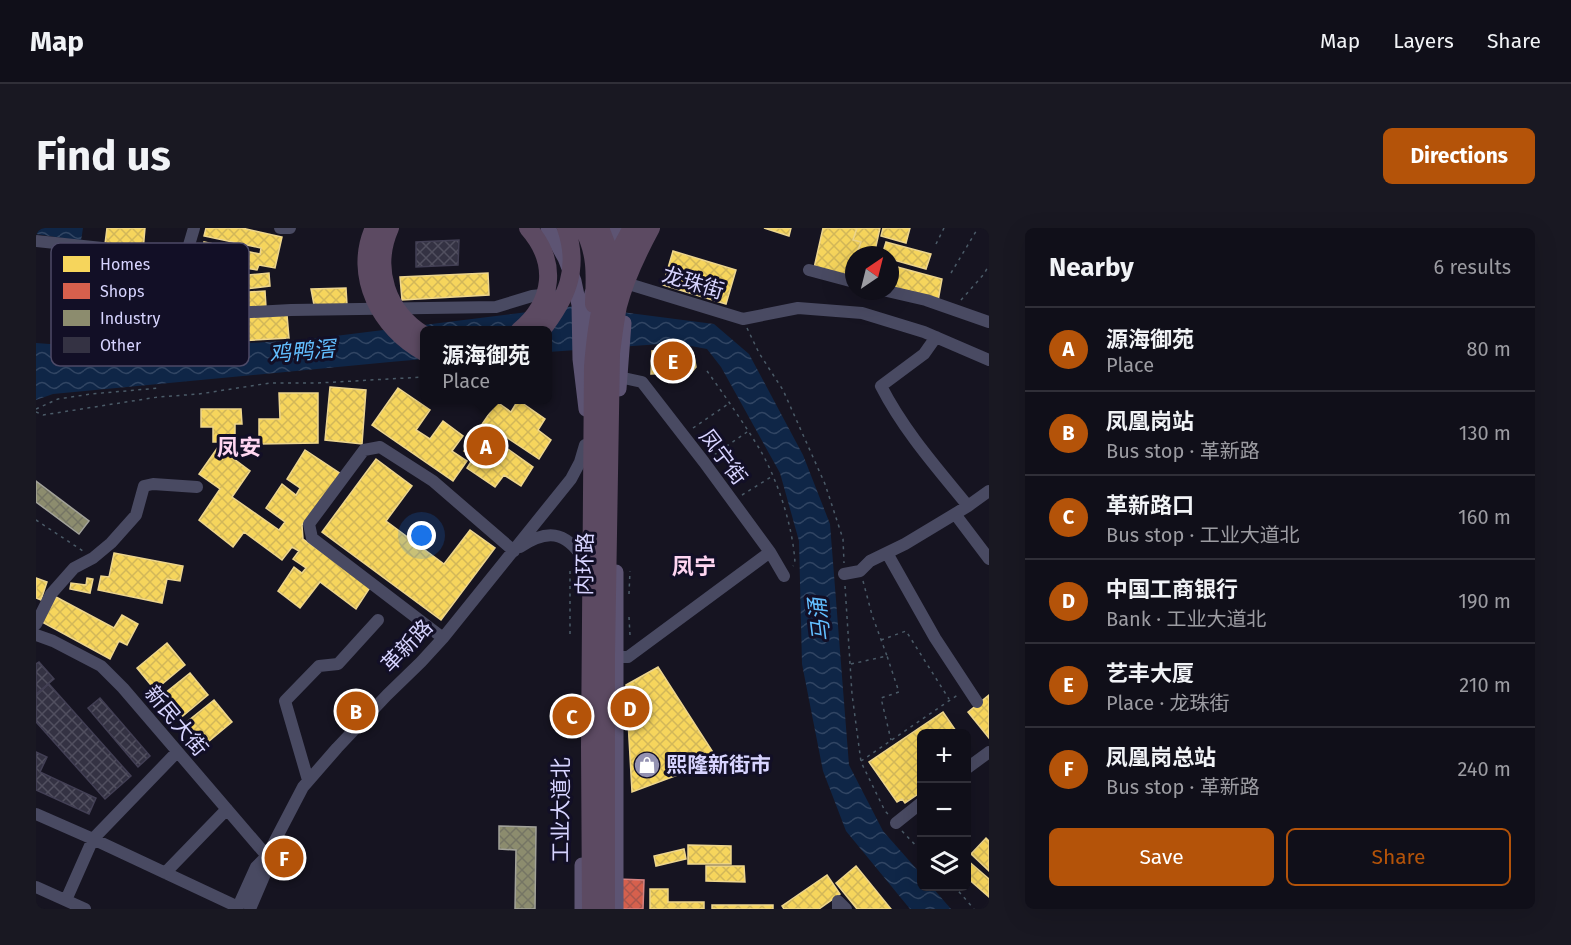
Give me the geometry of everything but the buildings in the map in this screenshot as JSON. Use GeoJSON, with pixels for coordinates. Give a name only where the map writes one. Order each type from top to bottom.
{"type":"FeatureCollection","features":[{"type":"Feature","properties":{"kind":"highway"},"geometry":{"type":"LineString","coordinates":[[374,228],[366,257],[369,281],[376,303],[381,314],[396,331],[420,349]]}},
{"type":"Feature","properties":{"kind":"highway"},"geometry":{"type":"LineString","coordinates":[[390,228],[384,240],[381,260],[384,282],[400,313],[420,332]]}},
{"type":"Feature","properties":{"kind":"highway"},"geometry":{"type":"LineString","coordinates":[[523,326],[539,308],[547,289],[549,276],[544,250],[528,228]]}},
{"type":"Feature","properties":{"kind":"highway"},"geometry":{"type":"LineString","coordinates":[[544,326],[556,312],[567,288],[571,266],[570,242],[566,228]]}},
{"type":"Feature","properties":{"kind":"highway"},"geometry":{"type":"LineString","coordinates":[[583,228],[591,245],[594,260],[600,352]]}},
{"type":"Feature","properties":{"kind":"highway"},"geometry":{"type":"LineString","coordinates":[[600,228],[609,250],[614,275],[615,298],[600,352]]}},
{"type":"Feature","properties":{"kind":"highway","name":"内环路"},"geometry":{"type":"LineString","coordinates":[[606,909],[606,666],[600,352],[596,327],[604,293],[617,257],[632,228]]}},
{"type":"Feature","properties":{"kind":"highway","name":"内环路"},"geometry":{"type":"LineString","coordinates":[[590,909],[592,400],[600,352],[638,254],[651,228]]}},
{"type":"Feature","properties":{"kind":"main road"},"geometry":{"type":"LineString","coordinates":[[548,228],[565,258],[600,352],[619,377],[601,659]]}},
{"type":"Feature","properties":{"kind":"main road"},"geometry":{"type":"LineString","coordinates":[[584,304],[616,228]]}},
{"type":"Feature","properties":{"kind":"main road"},"geometry":{"type":"LineString","coordinates":[[600,352],[626,267],[643,228]]}},
{"type":"Feature","properties":{"kind":"main road"},"geometry":{"type":"LineString","coordinates":[[616,305],[632,285],[659,228]]}},
{"type":"Feature","properties":{"kind":"main road","name":"工业大道北"},"geometry":{"type":"LineString","coordinates":[[582,909],[582,874],[601,711],[601,659],[590,558],[585,445],[586,409],[600,352]]}},
{"type":"Feature","properties":{"kind":"main road","name":"工业大道北"},"geometry":{"type":"LineString","coordinates":[[600,352],[610,463],[601,659],[606,909]]}},
{"type":"Feature","properties":{"kind":"main road"},"geometry":{"type":"LineString","coordinates":[[601,711],[616,909]]}},
{"type":"Feature","properties":{"kind":"main road"},"geometry":{"type":"LineString","coordinates":[[582,874],[590,909]]}},
{"type":"Feature","properties":{"kind":"street"},"geometry":{"type":"LineString","coordinates":[[189,243],[194,228]]}},
{"type":"Feature","properties":{"kind":"street"},"geometry":{"type":"LineString","coordinates":[[280,228],[290,228]]}},
{"type":"Feature","properties":{"kind":"street"},"geometry":{"type":"LineString","coordinates":[[385,228],[378,249],[377,271],[379,286],[387,308]]}},
{"type":"Feature","properties":{"kind":"street"},"geometry":{"type":"LineString","coordinates":[[616,305],[625,228]]}},
{"type":"Feature","properties":{"kind":"street"},"geometry":{"type":"LineString","coordinates":[[36,241],[55,243]]}},
{"type":"Feature","properties":{"kind":"street"},"geometry":{"type":"LineString","coordinates":[[809,270],[845,280]]}},
{"type":"Feature","properties":{"kind":"street","name":"龙珠街"},"geometry":{"type":"LineString","coordinates":[[632,285],[743,319]]}},
{"type":"Feature","properties":{"kind":"street"},"geometry":{"type":"LineString","coordinates":[[249,313],[496,307],[532,296],[561,294],[584,304]]}},
{"type":"Feature","properties":{"kind":"street"},"geometry":{"type":"LineString","coordinates":[[899,294],[961,306],[989,322]]}},
{"type":"Feature","properties":{"kind":"street"},"geometry":{"type":"LineString","coordinates":[[743,319],[798,308],[862,313],[924,332],[989,360]]}},
{"type":"Feature","properties":{"kind":"street"},"geometry":{"type":"LineString","coordinates":[[936,337],[924,354],[882,386],[912,438],[969,506]]}},
{"type":"Feature","properties":{"kind":"street"},"geometry":{"type":"LineString","coordinates":[[590,558],[600,352]]}},
{"type":"Feature","properties":{"kind":"street","name":"凤宁街"},"geometry":{"type":"LineString","coordinates":[[619,377],[642,382],[770,552],[784,576]]}},
{"type":"Feature","properties":{"kind":"street","name":"革新路"},"geometry":{"type":"LineString","coordinates":[[242,908],[256,867],[267,856],[308,780],[443,638],[571,479],[580,462],[585,445]]}},
{"type":"Feature","properties":{"kind":"street"},"geometry":{"type":"LineString","coordinates":[[443,638],[312,538],[309,524],[364,450],[380,447],[434,481],[514,551],[546,535],[560,536],[574,544],[590,558]]}},
{"type":"Feature","properties":{"kind":"street"},"geometry":{"type":"LineString","coordinates":[[36,624],[51,594],[74,567],[93,558],[111,543],[136,516],[144,486],[153,484],[197,487]]}},
{"type":"Feature","properties":{"kind":"street"},"geometry":{"type":"LineString","coordinates":[[844,574],[860,571],[870,561],[905,544],[969,506],[989,491]]}},
{"type":"Feature","properties":{"kind":"street"},"geometry":{"type":"LineString","coordinates":[[955,514],[989,559]]}},
{"type":"Feature","properties":{"kind":"street"},"geometry":{"type":"LineString","coordinates":[[601,659],[628,657],[770,552]]}},
{"type":"Feature","properties":{"kind":"street"},"geometry":{"type":"LineString","coordinates":[[887,553],[935,638],[977,702]]}},
{"type":"Feature","properties":{"kind":"street"},"geometry":{"type":"LineString","coordinates":[[308,780],[285,700],[319,666],[338,664],[378,620]]}},
{"type":"Feature","properties":{"kind":"street","name":"新民大街"},"geometry":{"type":"LineString","coordinates":[[36,635],[53,641],[101,666],[123,688],[267,856]]}},
{"type":"Feature","properties":{"kind":"street"},"geometry":{"type":"LineString","coordinates":[[598,909],[601,711]]}},
{"type":"Feature","properties":{"kind":"street"},"geometry":{"type":"LineString","coordinates":[[66,900],[93,839],[177,752]]}},
{"type":"Feature","properties":{"kind":"street"},"geometry":{"type":"LineString","coordinates":[[971,765],[989,752]]}},
{"type":"Feature","properties":{"kind":"street"},"geometry":{"type":"LineString","coordinates":[[896,823],[917,806]]}},
{"type":"Feature","properties":{"kind":"street"},"geometry":{"type":"LineString","coordinates":[[165,873],[227,809]]}},
{"type":"Feature","properties":{"kind":"street"},"geometry":{"type":"LineString","coordinates":[[36,814],[242,908]]}},
{"type":"Feature","properties":{"kind":"street"},"geometry":{"type":"LineString","coordinates":[[36,887],[85,909]]}},
{"type":"Feature","properties":{"kind":"street"},"geometry":{"type":"LineString","coordinates":[[838,909],[838,901],[846,909]]}},
{"type":"Feature","properties":{"kind":"path"},"geometry":{"type":"LineString","coordinates":[[936,244],[944,228]]}},
{"type":"Feature","properties":{"kind":"path"},"geometry":{"type":"LineString","coordinates":[[951,273],[978,228]]}},
{"type":"Feature","properties":{"kind":"path"},"geometry":{"type":"LineString","coordinates":[[961,306],[989,265]]}},
{"type":"Feature","properties":{"kind":"path"},"geometry":{"type":"LineString","coordinates":[[743,319],[759,353],[783,390],[825,484],[843,539],[852,694],[861,762],[885,810],[917,847]]}},
{"type":"Feature","properties":{"kind":"path"},"geometry":{"type":"LineString","coordinates":[[707,371],[760,450],[772,476],[786,515],[794,548],[795,563],[784,576]]}},
{"type":"Feature","properties":{"kind":"path"},"geometry":{"type":"LineString","coordinates":[[36,410],[44,415],[158,397],[199,394],[270,383],[318,383],[420,377]]}},
{"type":"Feature","properties":{"kind":"path"},"geometry":{"type":"LineString","coordinates":[[36,410],[58,399],[159,388]]}},
{"type":"Feature","properties":{"kind":"path"},"geometry":{"type":"LineString","coordinates":[[682,435],[729,403]]}},
{"type":"Feature","properties":{"kind":"path"},"geometry":{"type":"LineString","coordinates":[[704,462],[748,431]]}},
{"type":"Feature","properties":{"kind":"path"},"geometry":{"type":"LineString","coordinates":[[732,501],[772,476]]}},
{"type":"Feature","properties":{"kind":"path"},"geometry":{"type":"LineString","coordinates":[[36,520],[93,558]]}},
{"type":"Feature","properties":{"kind":"path"},"geometry":{"type":"LineString","coordinates":[[570,570],[570,634]]}},
{"type":"Feature","properties":{"kind":"path"},"geometry":{"type":"LineString","coordinates":[[629,603],[630,571]]}},
{"type":"Feature","properties":{"kind":"path"},"geometry":{"type":"LineString","coordinates":[[860,571],[872,615],[899,692],[881,698],[891,741]]}},
{"type":"Feature","properties":{"kind":"path"},"geometry":{"type":"LineString","coordinates":[[881,640],[906,631],[950,700]]}},
{"type":"Feature","properties":{"kind":"path"},"geometry":{"type":"LineString","coordinates":[[850,664],[887,656]]}},
{"type":"Feature","properties":{"kind":"path"},"geometry":{"type":"LineString","coordinates":[[861,762],[968,688]]}},
{"type":"Feature","properties":{"kind":"path"},"geometry":{"type":"LineString","coordinates":[[958,891],[974,909]]}},
{"type":"Feature","properties":{"kind":"water"},"geometry":{"type":"Polygon","coordinates":[[[36,228],[83,228],[81,241],[36,234],[36,228]]]}},
{"type":"Feature","properties":{"kind":"water"},"geometry":{"type":"Polygon","coordinates":[[[575,306],[714,324],[749,354],[803,455],[830,524],[849,765],[883,831],[917,869],[917,891],[935,891],[951,909],[910,909],[846,831],[823,771],[802,664],[799,541],[780,473],[721,367],[707,349],[675,343],[552,352],[552,326],[420,326],[420,359],[53,394],[36,400],[36,343],[51,344],[51,366],[249,366],[249,343],[303,340],[575,306]]]}},
{"type":"Feature","properties":{"kind":"place","name":"艺丰大厦"},"geometry":{"type":"Point","coordinates":[673,361]}},
{"type":"Feature","properties":{"kind":"place","name":"源海御苑"},"geometry":{"type":"Point","coordinates":[486,446]}},
{"type":"Feature","properties":{"kind":"place","name":"中国工商银行"},"geometry":{"type":"Point","coordinates":[630,708]}},
{"type":"Feature","properties":{"kind":"place","name":"凤凰岗站"},"geometry":{"type":"Point","coordinates":[356,711]}},
{"type":"Feature","properties":{"kind":"place","name":"革新路口"},"geometry":{"type":"Point","coordinates":[572,716]}},
{"type":"Feature","properties":{"kind":"place","name":"熙隆新街市"},"geometry":{"type":"Point","coordinates":[647,765]}},
{"type":"Feature","properties":{"kind":"place","name":"凤凰岗总站"},"geometry":{"type":"Point","coordinates":[284,858]}},
{"type":"Feature","properties":{"kind":"district","name":"凤安"},"geometry":{"type":"Point","coordinates":[239,447]}},
{"type":"Feature","properties":{"kind":"district","name":"凤宁"},"geometry":{"type":"Point","coordinates":[694,566]}},
{"type":"Feature","properties":{"kind":"water label","name":"鸡鸭滘"},"geometry":{"type":"Point","coordinates":[302,351]}},
{"type":"Feature","properties":{"kind":"water label","name":"马涌"},"geometry":{"type":"Point","coordinates":[819,620]}}]}
